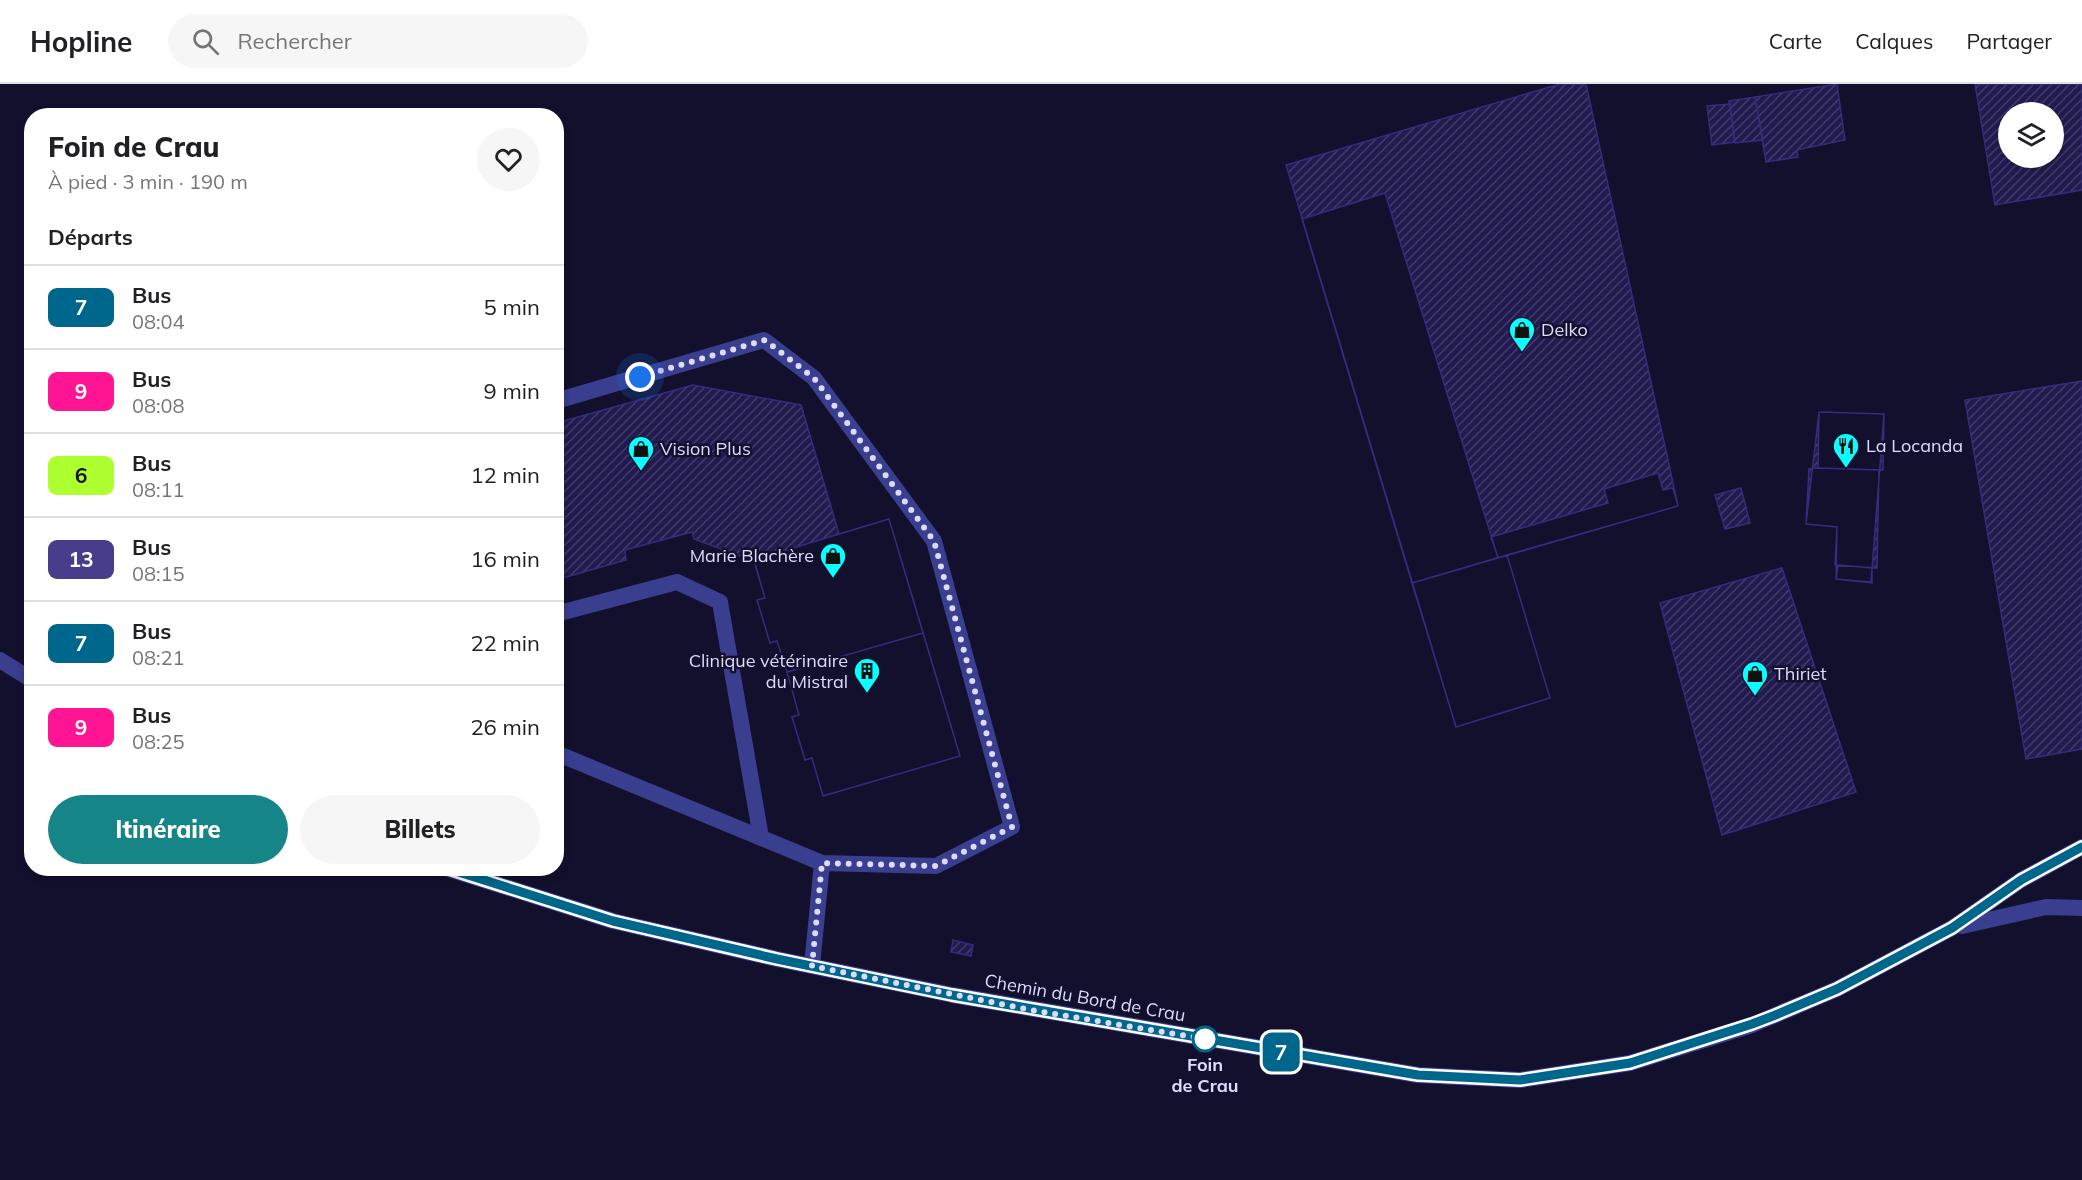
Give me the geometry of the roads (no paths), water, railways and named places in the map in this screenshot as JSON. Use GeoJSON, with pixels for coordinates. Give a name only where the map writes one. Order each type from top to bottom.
{"type":"FeatureCollection","features":[{"type":"Feature","properties":{"kind":"street"},"geometry":{"type":"LineString","coordinates":[[564,399],[765,340],[814,378],[934,541],[1012,827],[936,866],[822,863],[564,756]]}},
{"type":"Feature","properties":{"kind":"street"},"geometry":{"type":"LineString","coordinates":[[564,612],[677,582],[720,602],[761,837]]}},
{"type":"Feature","properties":{"kind":"street"},"geometry":{"type":"LineString","coordinates":[[0,660],[24,675]]}},
{"type":"Feature","properties":{"kind":"street","name":"Chemin du Bord de Crau"},"geometry":{"type":"LineString","coordinates":[[471,876],[613,921],[812,966],[1040,1011],[1418,1075],[1520,1080],[1630,1063],[1752,1024],[1837,989],[1952,928],[2021,880],[2082,847]]}},
{"type":"Feature","properties":{"kind":"street"},"geometry":{"type":"LineString","coordinates":[[812,966],[822,863]]}},
{"type":"Feature","properties":{"kind":"street","name":"Chemin du Bord de Crau"},"geometry":{"type":"LineString","coordinates":[[1952,928],[2046,907],[2082,908]]}},
{"type":"Feature","properties":{"kind":"place","name":"Delko"},"geometry":{"type":"Point","coordinates":[1522,353]}},
{"type":"Feature","properties":{"kind":"place","name":"La Locanda"},"geometry":{"type":"Point","coordinates":[1846,469]}},
{"type":"Feature","properties":{"kind":"place","name":"Vision Plus"},"geometry":{"type":"Point","coordinates":[641,472]}},
{"type":"Feature","properties":{"kind":"place","name":"Marie Blachère"},"geometry":{"type":"Point","coordinates":[833,579]}},
{"type":"Feature","properties":{"kind":"place","name":"Clinique vétérinaire du Mistral"},"geometry":{"type":"Point","coordinates":[867,694]}},
{"type":"Feature","properties":{"kind":"place","name":"Thiriet"},"geometry":{"type":"Point","coordinates":[1755,697]}},
{"type":"Feature","properties":{"kind":"place","name":"Foin de Crau"},"geometry":{"type":"Point","coordinates":[1205,1039]}}]}
